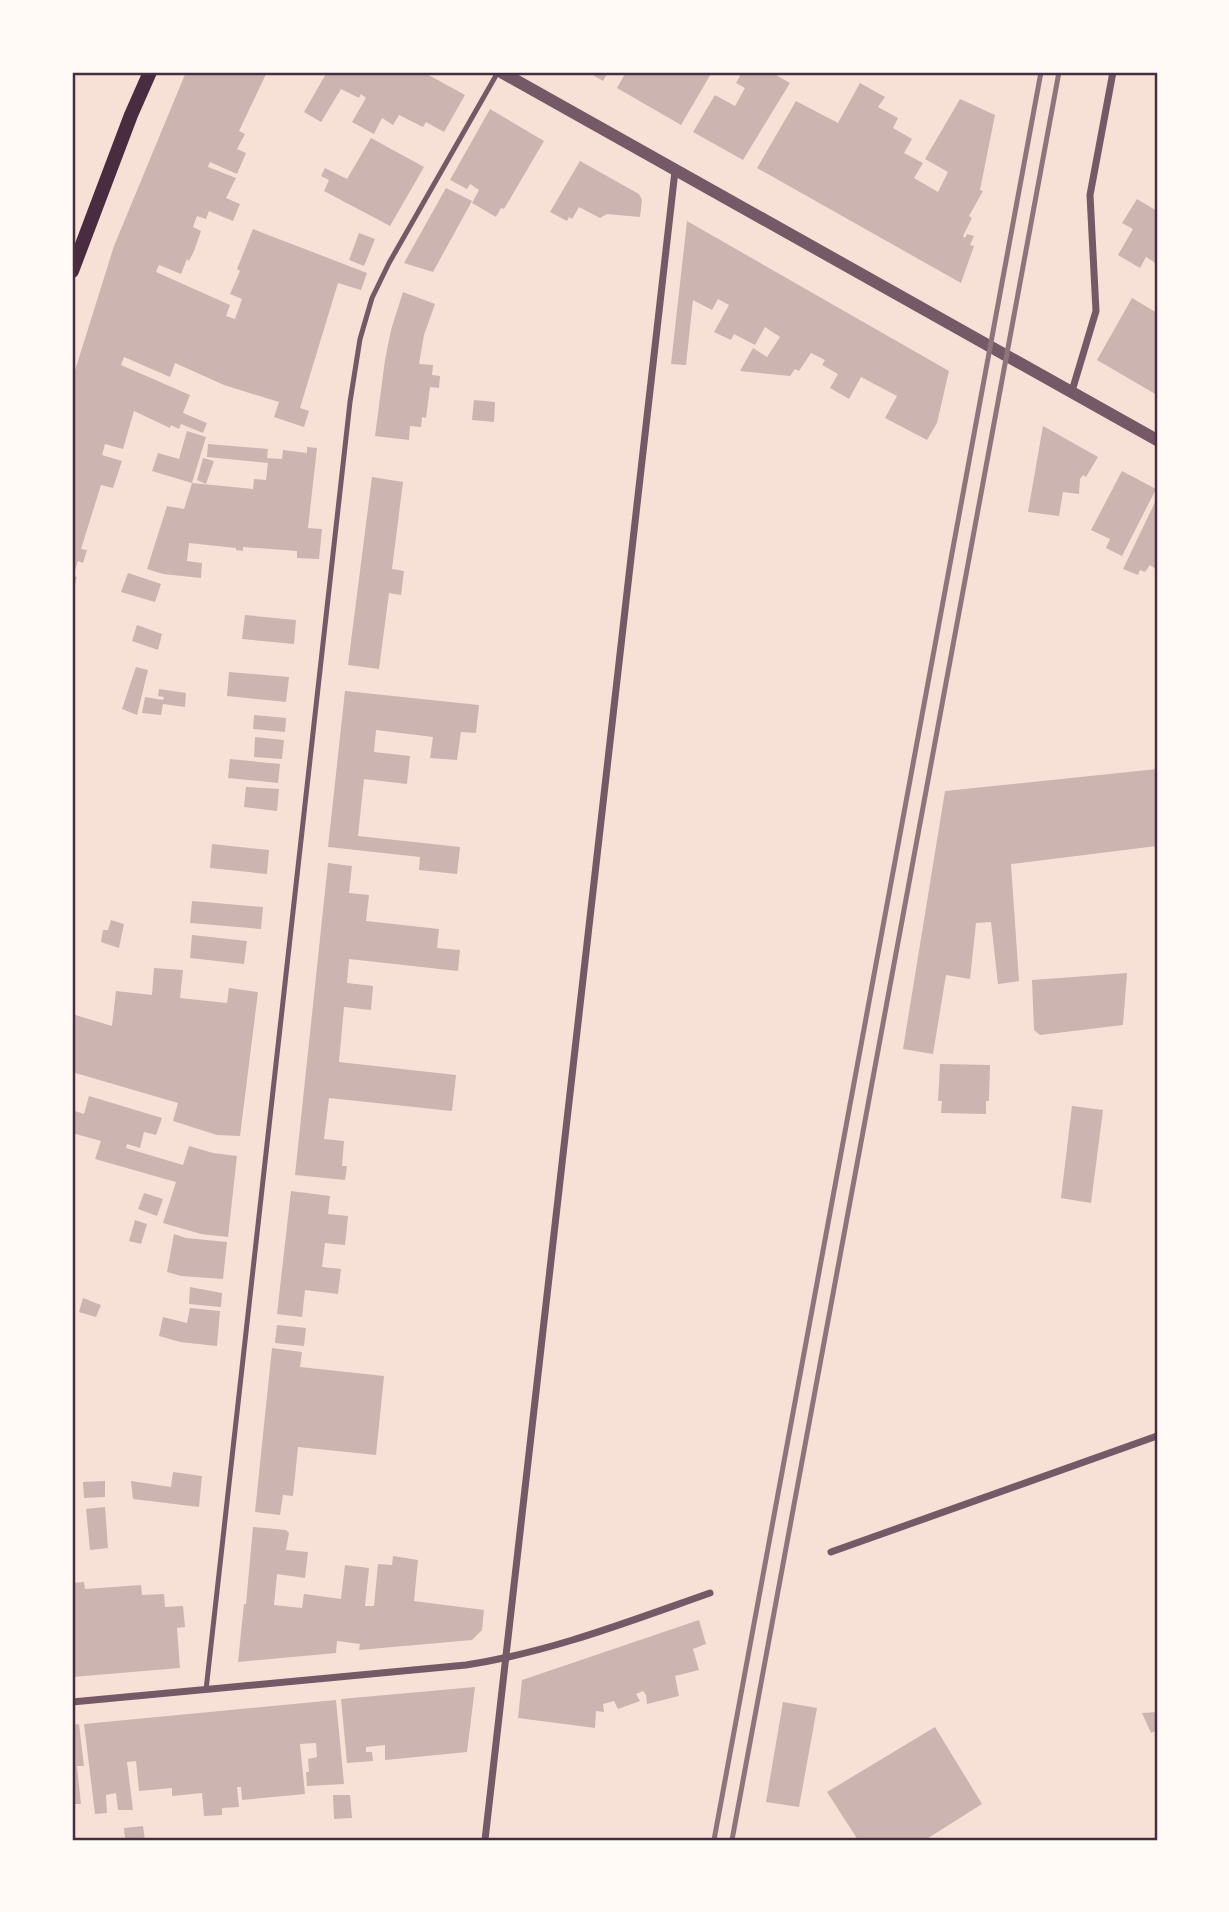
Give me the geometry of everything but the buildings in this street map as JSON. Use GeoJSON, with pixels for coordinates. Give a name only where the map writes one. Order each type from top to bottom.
{"type":"FeatureCollection","features":[{"type":"Feature","properties":{"kind":"main road"},"geometry":{"type":"LineString","coordinates":[[72,271],[150,72]]}},
{"type":"Feature","properties":{"kind":"street"},"geometry":{"type":"LineString","coordinates":[[499,72],[1157,440]]}},
{"type":"Feature","properties":{"kind":"street"},"geometry":{"type":"LineString","coordinates":[[1072,391],[1096,311],[1090,195],[1113,72]]}},
{"type":"Feature","properties":{"kind":"street"},"geometry":{"type":"LineString","coordinates":[[485,1840],[675,171]]}},
{"type":"Feature","properties":{"kind":"street"},"geometry":{"type":"LineString","coordinates":[[831,1552],[1157,1436]]}},
{"type":"Feature","properties":{"kind":"street"},"geometry":{"type":"LineString","coordinates":[[72,1702],[466,1665],[505,1659],[560,1645],[710,1593]]}},
{"type":"Feature","properties":{"kind":"lane"},"geometry":{"type":"LineString","coordinates":[[206,1690],[350,402],[360,339],[372,298],[389,263],[499,72]]}},
{"type":"Feature","properties":{"kind":"railway"},"geometry":{"type":"LineString","coordinates":[[714,1840],[1041,72]]}},
{"type":"Feature","properties":{"kind":"railway"},"geometry":{"type":"LineString","coordinates":[[732,1840],[1059,72]]}}]}
